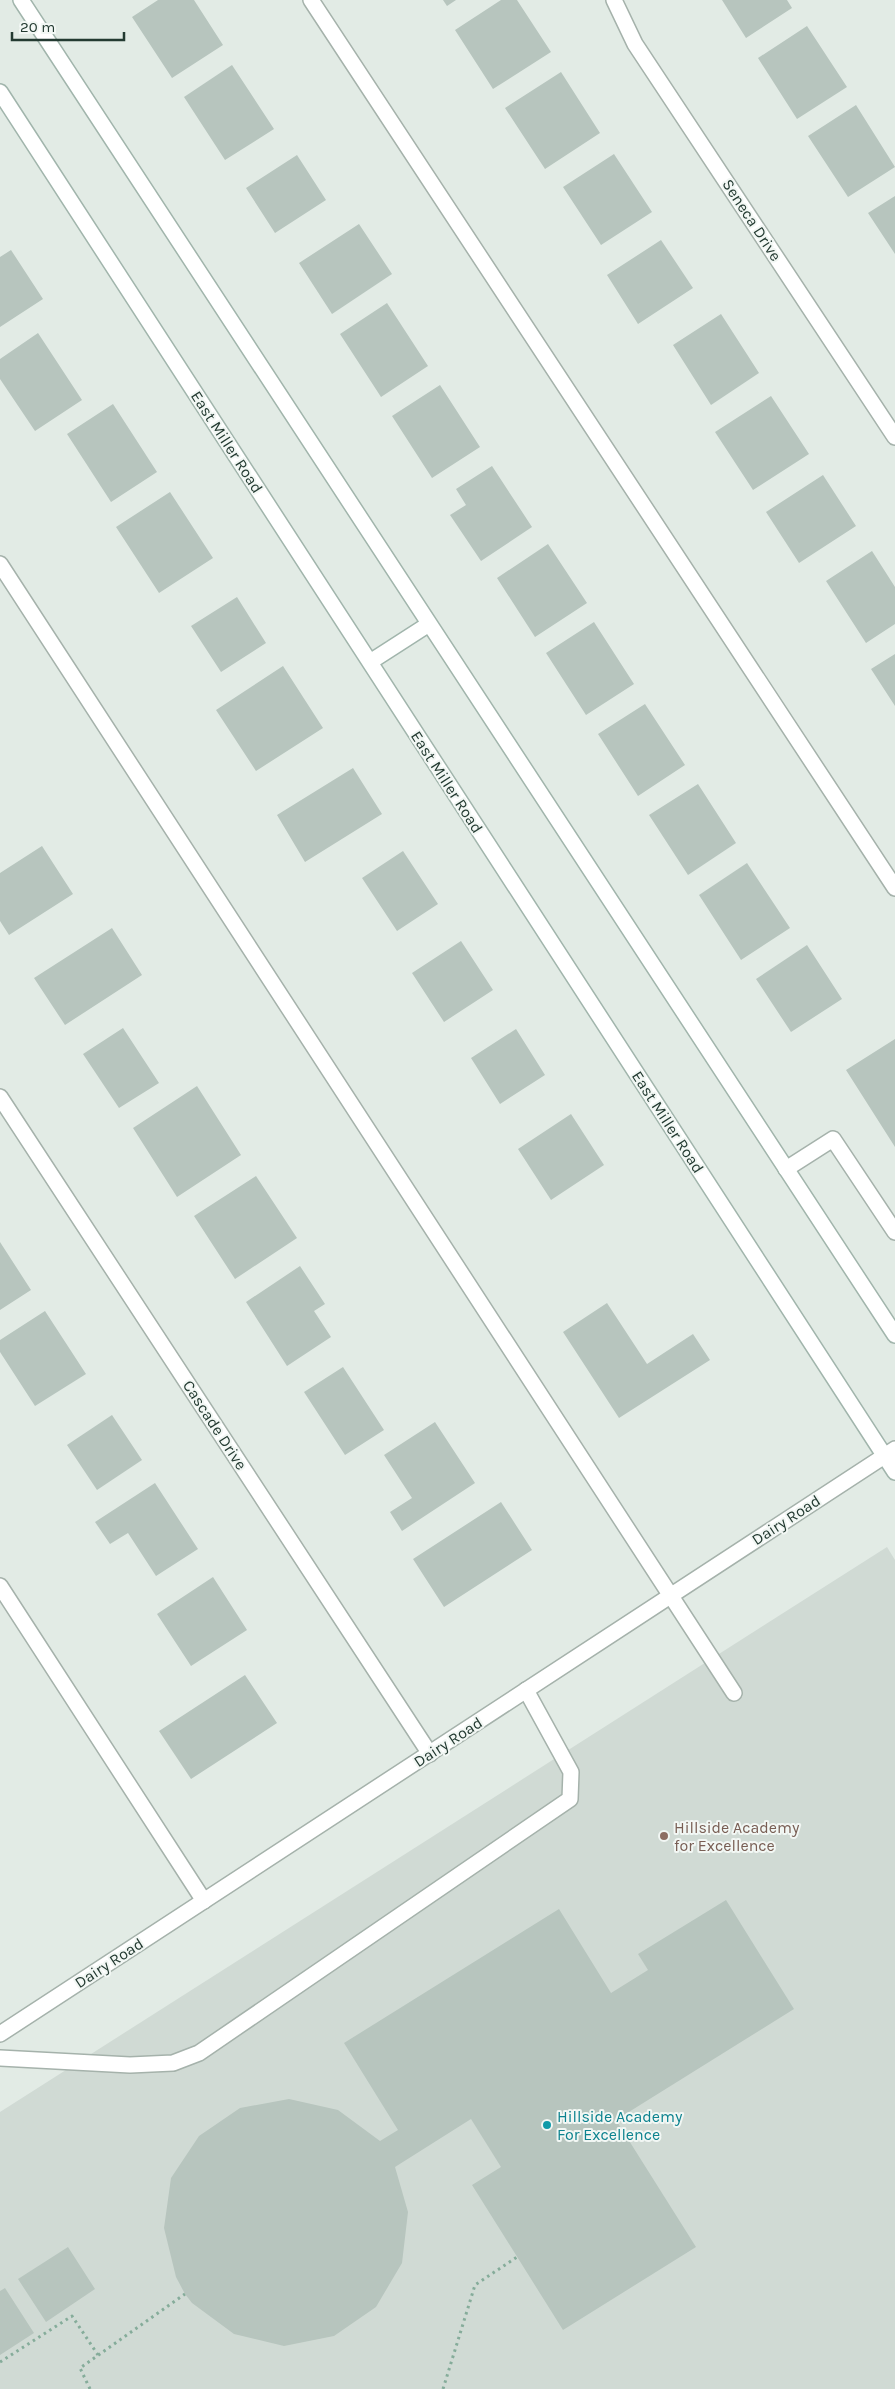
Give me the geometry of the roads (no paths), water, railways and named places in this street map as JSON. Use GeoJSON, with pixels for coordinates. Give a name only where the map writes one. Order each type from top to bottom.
{"type":"FeatureCollection","features":[{"type":"Feature","properties":{"kind":"main road"},"geometry":{"type":"LineString","coordinates":[[20,0],[895,1335]]}},
{"type":"Feature","properties":{"kind":"main road"},"geometry":{"type":"LineString","coordinates":[[311,0],[895,888]]}},
{"type":"Feature","properties":{"kind":"main road","name":"Seneca Drive"},"geometry":{"type":"LineString","coordinates":[[614,0],[635,44],[895,437]]}},
{"type":"Feature","properties":{"kind":"main road","name":"East Miller Road"},"geometry":{"type":"LineString","coordinates":[[0,92],[370,662],[890,1452],[895,1472]]}},
{"type":"Feature","properties":{"kind":"main road"},"geometry":{"type":"LineString","coordinates":[[0,564],[734,1694]]}},
{"type":"Feature","properties":{"kind":"main road"},"geometry":{"type":"LineString","coordinates":[[370,662],[429,624]]}},
{"type":"Feature","properties":{"kind":"main road","name":"Cascade Drive"},"geometry":{"type":"LineString","coordinates":[[0,1097],[430,1754]]}},
{"type":"Feature","properties":{"kind":"main road"},"geometry":{"type":"LineString","coordinates":[[786,1170],[833,1139],[895,1232]]}},
{"type":"Feature","properties":{"kind":"main road","name":"Dairy Road"},"geometry":{"type":"LineString","coordinates":[[0,2034],[890,1452]]}},
{"type":"Feature","properties":{"kind":"main road"},"geometry":{"type":"LineString","coordinates":[[0,1586],[204,1901]]}},
{"type":"Feature","properties":{"kind":"main road"},"geometry":{"type":"LineString","coordinates":[[0,2058],[130,2066],[174,2063],[199,2053],[570,1799],[571,1772],[526,1690]]}},
{"type":"Feature","properties":{"kind":"place","name":"Hillside Academy for Excellence"},"geometry":{"type":"Point","coordinates":[664,1836]}},
{"type":"Feature","properties":{"kind":"place","name":"Hillside Academy For Excellence"},"geometry":{"type":"Point","coordinates":[547,2125]}}]}
